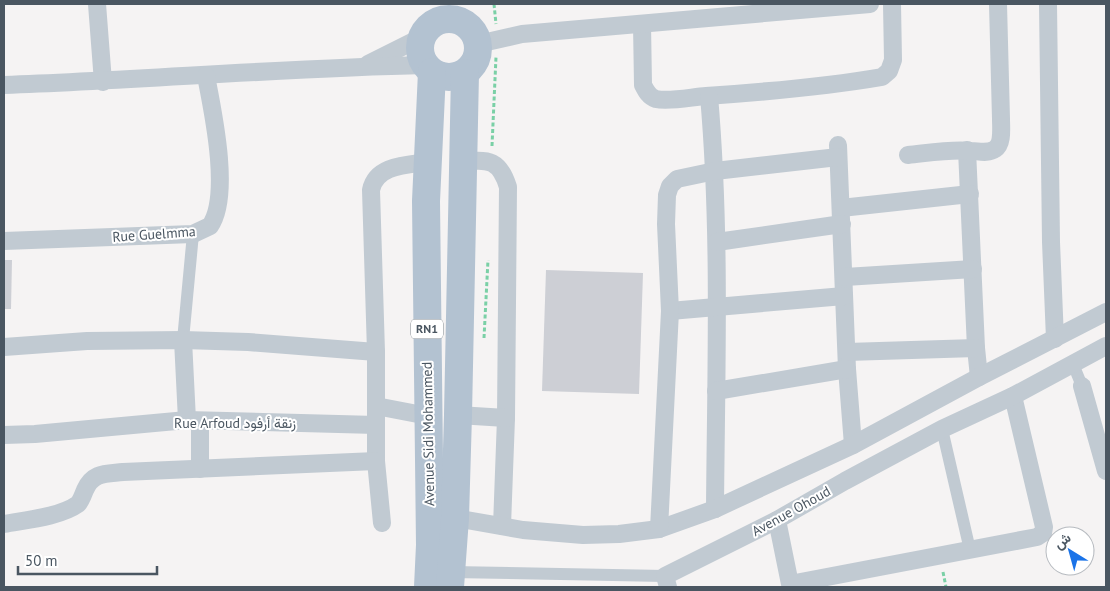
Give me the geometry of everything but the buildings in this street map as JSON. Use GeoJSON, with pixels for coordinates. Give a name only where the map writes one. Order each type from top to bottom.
{"type":"FeatureCollection","features":[{"type":"Feature","properties":{"kind":"main road"},"geometry":{"type":"LineString","coordinates":[[429,68],[440,76],[457,76],[465,73],[473,65],[478,54],[478,44],[473,30],[462,13],[453,19],[430,21]]}},
{"type":"Feature","properties":{"kind":"main road","name":"RN1"},"geometry":{"type":"LineString","coordinates":[[429,68],[421,56],[420,47],[430,21]]}},
{"type":"Feature","properties":{"kind":"main road","name":"Avenue Sidi Mohammed"},"geometry":{"type":"LineString","coordinates":[[428,587],[430,545],[426,274],[429,68]]}},
{"type":"Feature","properties":{"kind":"main road","name":"Avenue Sidi Mohammed"},"geometry":{"type":"LineString","coordinates":[[451,580],[458,415],[465,73]]}},
{"type":"Feature","properties":{"kind":"street"},"geometry":{"type":"LineString","coordinates":[[97,4],[103,82]]}},
{"type":"Feature","properties":{"kind":"street"},"geometry":{"type":"LineString","coordinates":[[478,44],[522,34],[870,4]]}},
{"type":"Feature","properties":{"kind":"street"},"geometry":{"type":"LineString","coordinates":[[642,24],[643,85],[651,97],[661,100],[783,90],[882,77],[889,71],[894,60],[892,4]]}},
{"type":"Feature","properties":{"kind":"street"},"geometry":{"type":"LineString","coordinates":[[908,155],[967,150],[992,151],[1000,142],[998,4]]}},
{"type":"Feature","properties":{"kind":"street"},"geometry":{"type":"LineString","coordinates":[[1048,4],[1050,242],[1055,339]]}},
{"type":"Feature","properties":{"kind":"street"},"geometry":{"type":"LineString","coordinates":[[363,66],[430,21]]}},
{"type":"Feature","properties":{"kind":"street"},"geometry":{"type":"LineString","coordinates":[[4,86],[103,82],[363,66],[429,68]]}},
{"type":"Feature","properties":{"kind":"street","name":"Rue Guelmma"},"geometry":{"type":"LineString","coordinates":[[4,241],[193,234],[206,229],[213,222],[217,212],[220,193],[217,142],[206,76]]}},
{"type":"Feature","properties":{"kind":"street"},"geometry":{"type":"LineString","coordinates":[[709,96],[715,171],[717,242],[715,508]]}},
{"type":"Feature","properties":{"kind":"street"},"geometry":{"type":"LineString","coordinates":[[967,150],[979,377]]}},
{"type":"Feature","properties":{"kind":"street"},"geometry":{"type":"LineString","coordinates":[[659,529],[670,311],[666,224],[668,191],[678,179],[715,171],[838,151],[845,277],[847,360],[853,445]]}},
{"type":"Feature","properties":{"kind":"street"},"geometry":{"type":"LineString","coordinates":[[463,162],[478,160],[491,162],[503,172],[508,187],[506,418],[502,526]]}},
{"type":"Feature","properties":{"kind":"street"},"geometry":{"type":"LineString","coordinates":[[382,523],[376,462],[376,352],[371,190],[372,182],[386,170],[427,162]]}},
{"type":"Feature","properties":{"kind":"street"},"geometry":{"type":"LineString","coordinates":[[717,242],[841,216],[970,194]]}},
{"type":"Feature","properties":{"kind":"street"},"geometry":{"type":"LineString","coordinates":[[193,234],[183,340],[200,469]]}},
{"type":"Feature","properties":{"kind":"street"},"geometry":{"type":"LineString","coordinates":[[845,277],[973,269]]}},
{"type":"Feature","properties":{"kind":"street"},"geometry":{"type":"LineString","coordinates":[[670,311],[844,296]]}},
{"type":"Feature","properties":{"kind":"street"},"geometry":{"type":"LineString","coordinates":[[455,518],[523,530],[583,535],[619,534],[659,529],[715,508],[853,445],[979,377],[1106,312]]}},
{"type":"Feature","properties":{"kind":"street"},"geometry":{"type":"LineString","coordinates":[[4,347],[86,341],[183,340],[248,342],[376,352]]}},
{"type":"Feature","properties":{"kind":"street","name":"Avenue Ohoud"},"geometry":{"type":"LineString","coordinates":[[451,580],[666,582],[845,481],[942,429],[1012,396],[1106,346]]}},
{"type":"Feature","properties":{"kind":"street"},"geometry":{"type":"LineString","coordinates":[[716,391],[847,360],[976,348]]}},
{"type":"Feature","properties":{"kind":"street"},"geometry":{"type":"LineString","coordinates":[[1072,364],[1082,386],[1106,472]]}},
{"type":"Feature","properties":{"kind":"street"},"geometry":{"type":"LineString","coordinates":[[777,520],[791,586],[1037,537],[1042,533],[1044,527],[1012,396]]}},
{"type":"Feature","properties":{"kind":"street"},"geometry":{"type":"LineString","coordinates":[[376,406],[428,416]]}},
{"type":"Feature","properties":{"kind":"street"},"geometry":{"type":"LineString","coordinates":[[458,415],[506,418]]}},
{"type":"Feature","properties":{"kind":"street","name":"Rue Arfoud زنقة أرفود"},"geometry":{"type":"LineString","coordinates":[[4,435],[194,421],[376,424]]}},
{"type":"Feature","properties":{"kind":"street"},"geometry":{"type":"LineString","coordinates":[[942,429],[970,550]]}},
{"type":"Feature","properties":{"kind":"street"},"geometry":{"type":"LineString","coordinates":[[4,524],[59,513],[79,503],[92,478],[98,475],[376,462]]}}]}
